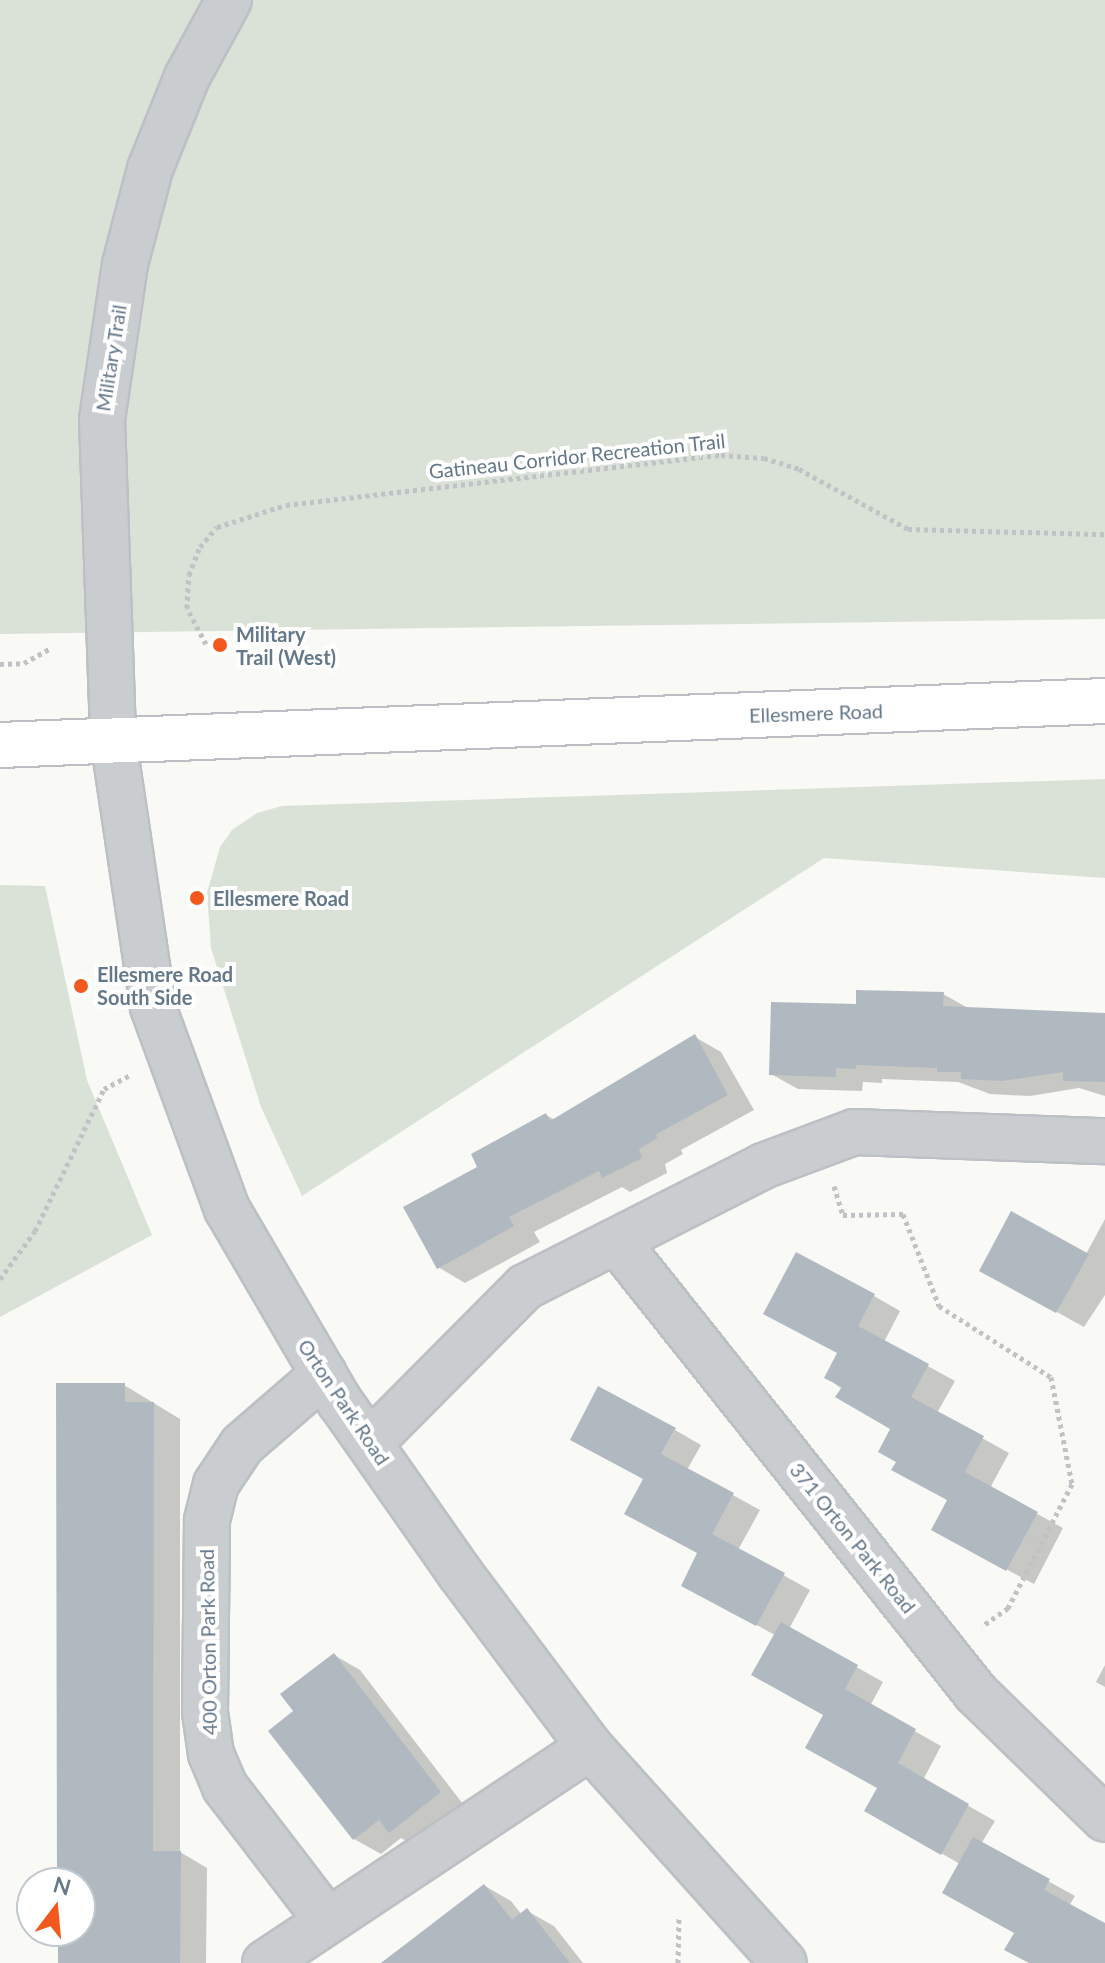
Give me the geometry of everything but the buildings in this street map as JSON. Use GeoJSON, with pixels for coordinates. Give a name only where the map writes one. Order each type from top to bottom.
{"type":"FeatureCollection","features":[{"type":"Feature","properties":{"kind":"main road","name":"Ellesmere Road"},"geometry":{"type":"LineString","coordinates":[[0,745],[113,738],[211,739],[1105,701]]}},
{"type":"Feature","properties":{"kind":"street","name":"Military Trail"},"geometry":{"type":"LineString","coordinates":[[113,738],[102,419],[107,364],[150,169],[187,77],[229,0]]}},
{"type":"Feature","properties":{"kind":"street","name":"Orton Park Road"},"geometry":{"type":"LineString","coordinates":[[113,738],[153,1007],[227,1209],[324,1374],[459,1572],[590,1747],[784,1963]]}},
{"type":"Feature","properties":{"kind":"street"},"geometry":{"type":"LineString","coordinates":[[371,1442],[525,1287],[763,1166],[854,1132],[1105,1141]]}},
{"type":"Feature","properties":{"kind":"street","name":"371 Orton Park Road"},"geometry":{"type":"LineString","coordinates":[[617,1242],[976,1693],[1105,1819]]}},
{"type":"Feature","properties":{"kind":"street","name":"400 Orton Park Road"},"geometry":{"type":"LineString","coordinates":[[324,1374],[242,1445],[216,1484],[207,1521],[205,1712],[211,1754],[225,1787],[327,1920]]}},
{"type":"Feature","properties":{"kind":"street"},"geometry":{"type":"LineString","coordinates":[[265,1963],[590,1747]]}},
{"type":"Feature","properties":{"kind":"path","name":"Gatineau Corridor Recreation Trail"},"geometry":{"type":"LineString","coordinates":[[206,644],[187,608],[189,575],[200,547],[217,527],[286,505],[721,455],[764,458],[799,469],[908,529],[1105,534]]}},
{"type":"Feature","properties":{"kind":"path"},"geometry":{"type":"LineString","coordinates":[[0,664],[24,663],[49,649]]}},
{"type":"Feature","properties":{"kind":"path"},"geometry":{"type":"LineString","coordinates":[[0,1279],[35,1231],[104,1089],[169,1056]]}},
{"type":"Feature","properties":{"kind":"path"},"geometry":{"type":"LineString","coordinates":[[820,1143],[843,1215],[903,1214],[939,1306],[1051,1377],[1072,1484],[1008,1608],[944,1652]]}},
{"type":"Feature","properties":{"kind":"shaded area"},"geometry":{"type":"Polygon","coordinates":[[[0,0],[1105,0],[1105,619],[0,634],[0,0]]]}},
{"type":"Feature","properties":{"kind":"shaded area"},"geometry":{"type":"Polygon","coordinates":[[[1105,779],[1105,878],[824,858],[302,1196],[261,1107],[211,948],[207,893],[220,847],[232,830],[257,813],[282,806],[1105,779]]]}},
{"type":"Feature","properties":{"kind":"shaded area"},"geometry":{"type":"Polygon","coordinates":[[[0,885],[45,886],[87,1080],[152,1235],[0,1317],[0,885]]]}},
{"type":"Feature","properties":{"kind":"place","name":"Military Trail (West)"},"geometry":{"type":"Point","coordinates":[220,645]}},
{"type":"Feature","properties":{"kind":"place","name":"Ellesmere Road"},"geometry":{"type":"Point","coordinates":[197,898]}},
{"type":"Feature","properties":{"kind":"place","name":"Ellesmere Road South Side"},"geometry":{"type":"Point","coordinates":[81,986]}}]}
